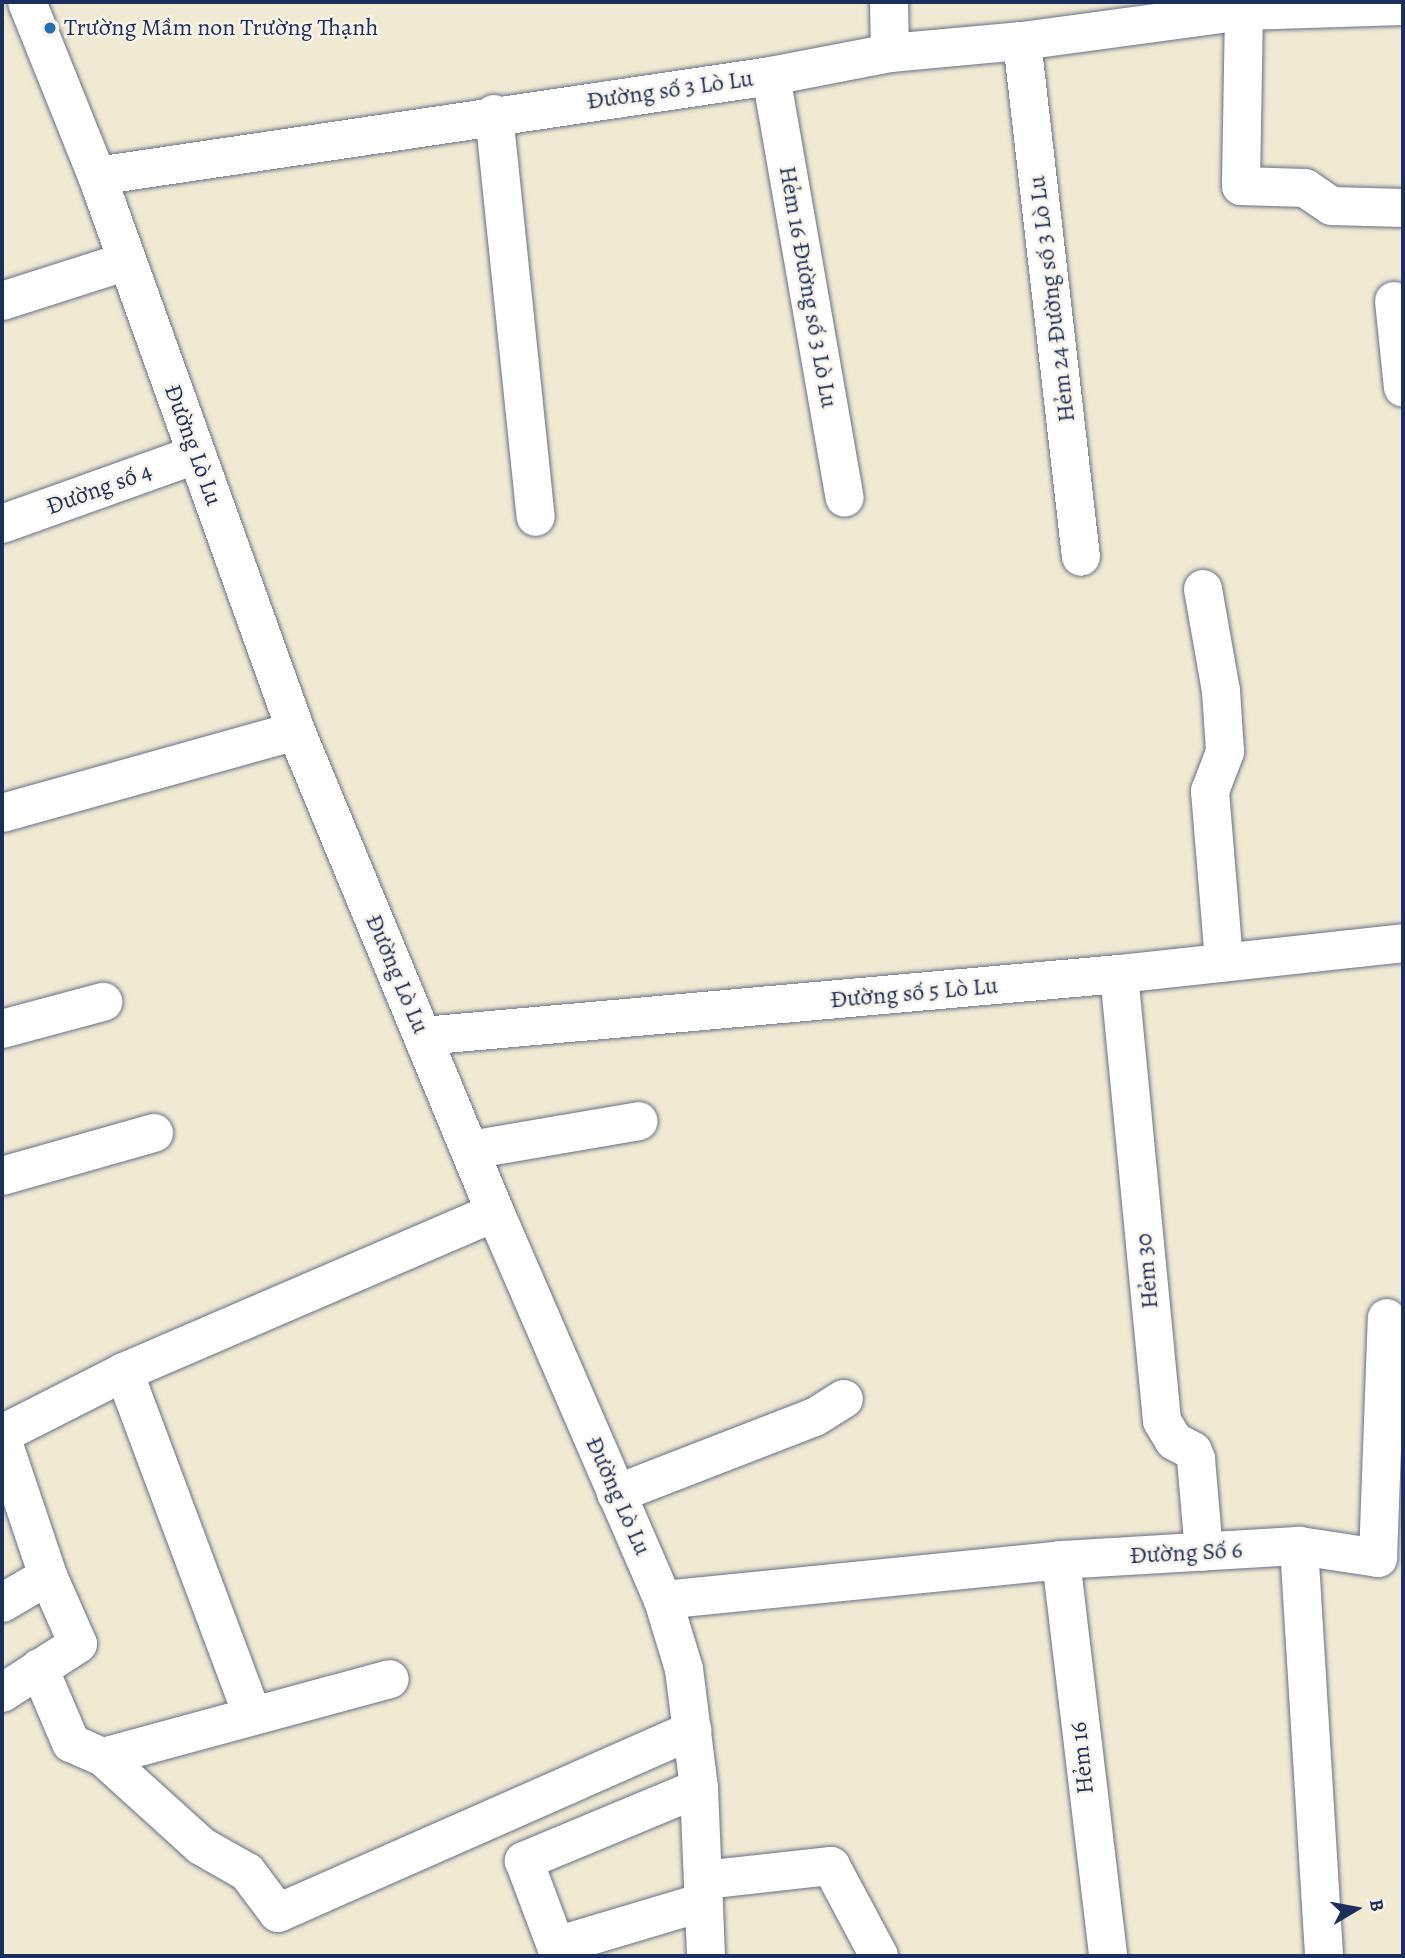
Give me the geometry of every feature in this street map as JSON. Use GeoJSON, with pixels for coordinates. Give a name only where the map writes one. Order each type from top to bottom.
{"type":"FeatureCollection","features":[{"type":"Feature","properties":{"kind":"street","name":"Đường Lò Lu"},"geometry":{"type":"LineString","coordinates":[[27,2],[97,176],[296,731],[495,1212],[663,1600],[684,1669],[692,1730],[699,1788],[706,1956]]}},
{"type":"Feature","properties":{"kind":"street"},"geometry":{"type":"LineString","coordinates":[[889,2],[890,54]]}},
{"type":"Feature","properties":{"kind":"street","name":"Đường số 3 Lò Lu"},"geometry":{"type":"LineString","coordinates":[[97,176],[494,114],[771,76],[890,54],[1022,41],[1248,6],[1403,6]]}},
{"type":"Feature","properties":{"kind":"street"},"geometry":{"type":"LineString","coordinates":[[1248,6],[1241,186],[1305,188],[1332,205],[1403,208]]}},
{"type":"Feature","properties":{"kind":"street","name":"Hẻm 24 Đường số 3 Lò Lu"},"geometry":{"type":"LineString","coordinates":[[1022,41],[1081,557]]}},
{"type":"Feature","properties":{"kind":"street","name":"Hẻm 16 Đường số 3 Lò Lu"},"geometry":{"type":"LineString","coordinates":[[771,76],[845,498]]}},
{"type":"Feature","properties":{"kind":"street"},"geometry":{"type":"LineString","coordinates":[[494,114],[536,517]]}},
{"type":"Feature","properties":{"kind":"street"},"geometry":{"type":"LineString","coordinates":[[2,301],[127,261]]}},
{"type":"Feature","properties":{"kind":"street"},"geometry":{"type":"LineString","coordinates":[[1394,301],[1403,388]]}},
{"type":"Feature","properties":{"kind":"street","name":"Đường số 4"},"geometry":{"type":"LineString","coordinates":[[2,524],[195,454]]}},
{"type":"Feature","properties":{"kind":"street"},"geometry":{"type":"LineString","coordinates":[[1203,589],[1221,691],[1225,752],[1210,791],[1224,962]]}},
{"type":"Feature","properties":{"kind":"street"},"geometry":{"type":"LineString","coordinates":[[2,813],[296,731]]}},
{"type":"Feature","properties":{"kind":"street","name":"Đường số 5 Lò Lu"},"geometry":{"type":"LineString","coordinates":[[424,1036],[1119,974],[1403,943]]}},
{"type":"Feature","properties":{"kind":"street","name":"Hẻm 30"},"geometry":{"type":"LineString","coordinates":[[1119,974],[1162,1421],[1174,1441],[1193,1451],[1196,1459],[1204,1552]]}},
{"type":"Feature","properties":{"kind":"street"},"geometry":{"type":"LineString","coordinates":[[2,1029],[103,1002]]}},
{"type":"Feature","properties":{"kind":"street"},"geometry":{"type":"LineString","coordinates":[[470,1150],[639,1121]]}},
{"type":"Feature","properties":{"kind":"street"},"geometry":{"type":"LineString","coordinates":[[2,1176],[154,1133]]}},
{"type":"Feature","properties":{"kind":"street"},"geometry":{"type":"LineString","coordinates":[[2,1693],[78,1644],[48,1576],[2,1436],[124,1372],[495,1212]]}},
{"type":"Feature","properties":{"kind":"street"},"geometry":{"type":"LineString","coordinates":[[1387,1318],[1391,1559]]}},
{"type":"Feature","properties":{"kind":"street"},"geometry":{"type":"LineString","coordinates":[[124,1372],[252,1714]]}},
{"type":"Feature","properties":{"kind":"street"},"geometry":{"type":"LineString","coordinates":[[616,1494],[816,1417],[844,1399]]}},
{"type":"Feature","properties":{"kind":"street"},"geometry":{"type":"LineString","coordinates":[[1299,1546],[1324,1956]]}},
{"type":"Feature","properties":{"kind":"street","name":"Đường Số 6"},"geometry":{"type":"LineString","coordinates":[[663,1600],[1061,1560],[1299,1546],[1391,1559]]}},
{"type":"Feature","properties":{"kind":"street","name":"Hẻm 16"},"geometry":{"type":"LineString","coordinates":[[1061,1560],[1108,1956]]}},
{"type":"Feature","properties":{"kind":"street"},"geometry":{"type":"LineString","coordinates":[[2,1603],[48,1576]]}},
{"type":"Feature","properties":{"kind":"street"},"geometry":{"type":"LineString","coordinates":[[39,1668],[71,1744],[103,1757],[201,1846],[247,1872],[278,1913],[692,1730]]}},
{"type":"Feature","properties":{"kind":"street"},"geometry":{"type":"LineString","coordinates":[[103,1757],[390,1678]]}},
{"type":"Feature","properties":{"kind":"street"},"geometry":{"type":"LineString","coordinates":[[699,1788],[524,1861],[556,1946],[704,1891],[831,1866],[879,1956]]}},
{"type":"Feature","properties":{"kind":"place","name":"Trường Mầm non Trường Thạnh"},"geometry":{"type":"Point","coordinates":[50,28]}}]}
